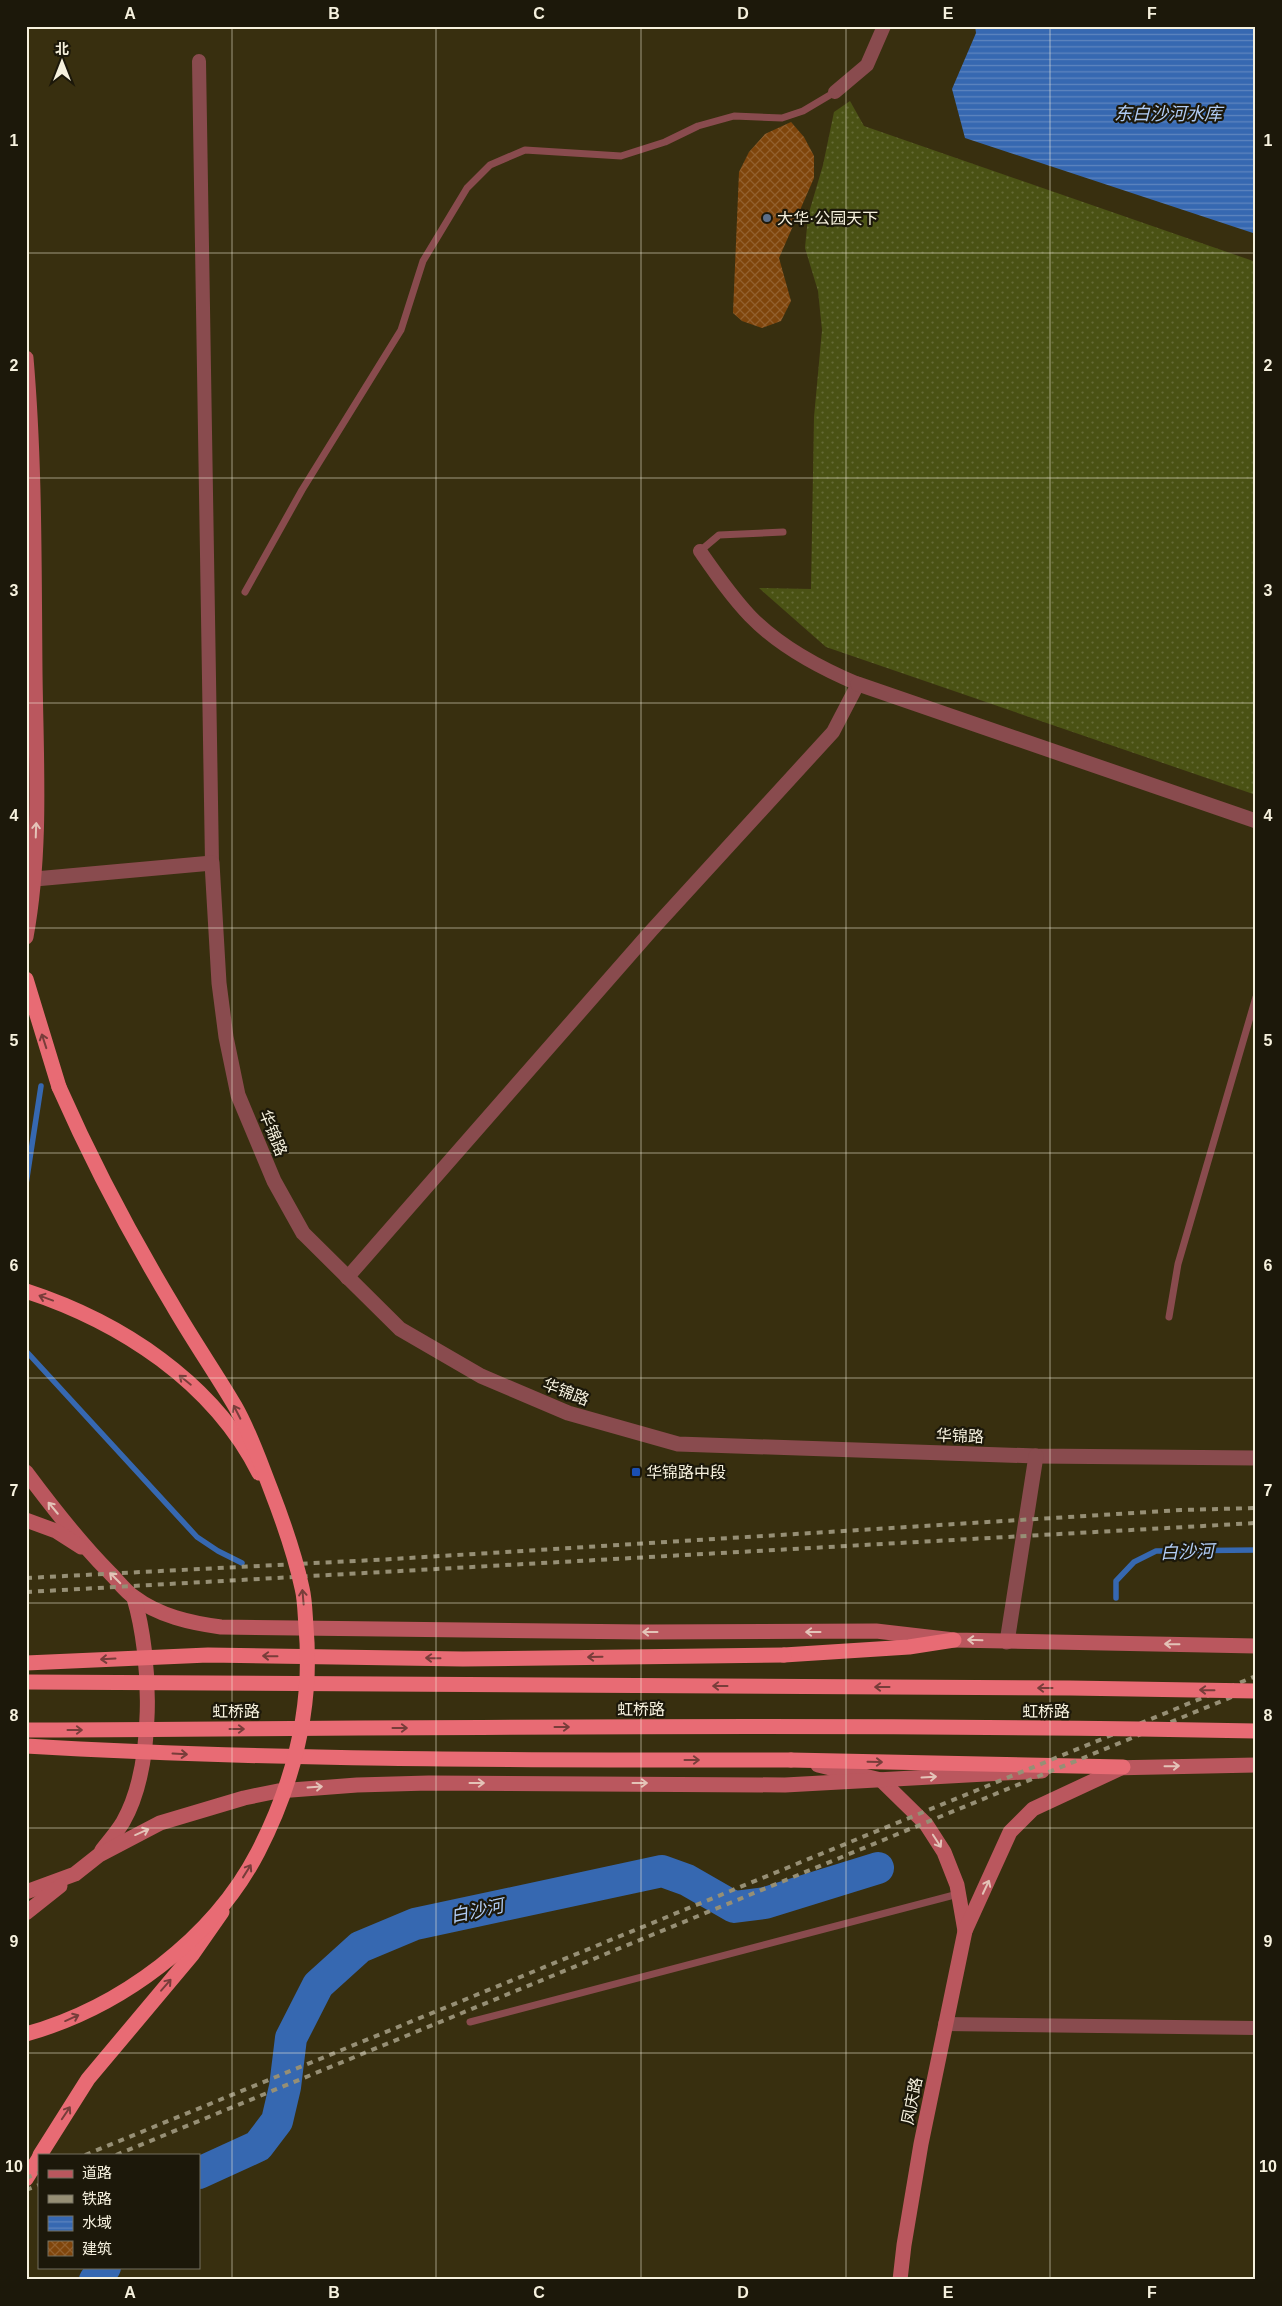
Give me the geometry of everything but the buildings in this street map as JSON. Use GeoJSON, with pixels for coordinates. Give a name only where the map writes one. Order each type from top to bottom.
{"type":"FeatureCollection","features":[{"type":"Feature","properties":{"kind":"highway"},"geometry":{"type":"LineString","coordinates":[[26,979],[59,1087],[81,1139],[112,1200],[166,1295],[236,1408],[258,1455],[282,1519],[302,1589],[307,1642],[307,1686],[300,1735],[291,1776],[276,1818],[234,1893],[192,1955],[88,2080],[41,2154]]}},
{"type":"Feature","properties":{"kind":"highway"},"geometry":{"type":"LineString","coordinates":[[26,1291],[74,1308],[110,1325],[150,1351],[191,1384],[219,1414],[250,1456],[282,1519]]}},
{"type":"Feature","properties":{"kind":"highway"},"geometry":{"type":"LineString","coordinates":[[26,1663],[208,1655],[464,1659],[784,1655],[909,1647],[954,1640]]}},
{"type":"Feature","properties":{"kind":"highway","name":"虹桥路"},"geometry":{"type":"LineString","coordinates":[[26,1682],[1060,1688],[1256,1691]]}},
{"type":"Feature","properties":{"kind":"highway","name":"虹桥路"},"geometry":{"type":"LineString","coordinates":[[26,1730],[708,1726],[1122,1728],[1256,1731]]}},
{"type":"Feature","properties":{"kind":"highway"},"geometry":{"type":"LineString","coordinates":[[26,1746],[224,1756],[381,1760],[791,1760],[1123,1767]]}},
{"type":"Feature","properties":{"kind":"highway"},"geometry":{"type":"LineString","coordinates":[[26,2034],[47,2028],[94,2008],[146,1976],[195,1936],[234,1893]]}},
{"type":"Feature","properties":{"kind":"highway"},"geometry":{"type":"LineString","coordinates":[[26,2179],[38,2159]]}},
{"type":"Feature","properties":{"kind":"main road"},"geometry":{"type":"LineString","coordinates":[[26,358],[29,394],[35,659],[36,824],[26,936]]}},
{"type":"Feature","properties":{"kind":"main road"},"geometry":{"type":"LineString","coordinates":[[26,1472],[96,1558],[134,1598],[165,1614],[190,1622],[221,1627],[645,1632],[876,1631],[954,1640],[1256,1646]]}},
{"type":"Feature","properties":{"kind":"main road"},"geometry":{"type":"LineString","coordinates":[[26,1520],[56,1531],[96,1558]]}},
{"type":"Feature","properties":{"kind":"main road"},"geometry":{"type":"LineString","coordinates":[[99,1855],[123,1822],[132,1800],[140,1774],[146,1739],[147,1710],[144,1637],[134,1598]]}},
{"type":"Feature","properties":{"kind":"main road"},"geometry":{"type":"LineString","coordinates":[[791,1760],[846,1770],[880,1780],[926,1824],[944,1852],[959,1893],[965,1931]]}},
{"type":"Feature","properties":{"kind":"main road"},"geometry":{"type":"LineString","coordinates":[[26,1913],[99,1855],[160,1823],[244,1798],[278,1791],[312,1787],[429,1783],[784,1785],[1123,1767],[1256,1765]]}},
{"type":"Feature","properties":{"kind":"main road"},"geometry":{"type":"LineString","coordinates":[[965,1931],[1010,1832],[1033,1809],[1123,1767]]}},
{"type":"Feature","properties":{"kind":"main road"},"geometry":{"type":"LineString","coordinates":[[26,1892],[74,1874]]}},
{"type":"Feature","properties":{"kind":"main road","name":"凤庆路"},"geometry":{"type":"LineString","coordinates":[[900,2280],[921,2144],[965,1931]]}},
{"type":"Feature","properties":{"kind":"street"},"geometry":{"type":"LineString","coordinates":[[835,92],[867,65],[884,26]]}},
{"type":"Feature","properties":{"kind":"street"},"geometry":{"type":"LineString","coordinates":[[30,880],[212,863],[199,61]]}},
{"type":"Feature","properties":{"kind":"street"},"geometry":{"type":"LineString","coordinates":[[700,551],[751,617],[786,645],[830,672],[858,684],[1256,821]]}},
{"type":"Feature","properties":{"kind":"street"},"geometry":{"type":"LineString","coordinates":[[347,1278],[651,930],[833,732],[858,684]]}},
{"type":"Feature","properties":{"kind":"street","name":"华锦路"},"geometry":{"type":"LineString","coordinates":[[212,863],[219,983],[226,1036],[238,1095],[274,1181],[303,1233],[400,1329],[481,1376],[568,1413],[678,1444],[1036,1456],[1256,1458]]}},
{"type":"Feature","properties":{"kind":"street"},"geometry":{"type":"LineString","coordinates":[[1007,1642],[1036,1456]]}},
{"type":"Feature","properties":{"kind":"street"},"geometry":{"type":"LineString","coordinates":[[945,2024],[1256,2028]]}},
{"type":"Feature","properties":{"kind":"lane"},"geometry":{"type":"LineString","coordinates":[[246,592],[302,490],[401,330],[423,261],[467,188],[490,165],[525,150],[621,156],[665,142],[698,126],[734,116],[782,118],[803,111],[835,92]]}},
{"type":"Feature","properties":{"kind":"lane"},"geometry":{"type":"LineString","coordinates":[[700,551],[719,536],[783,532]]}},
{"type":"Feature","properties":{"kind":"lane"},"geometry":{"type":"LineString","coordinates":[[1168,1317],[1178,1264],[1256,997]]}},
{"type":"Feature","properties":{"kind":"lane"},"geometry":{"type":"LineString","coordinates":[[470,2022],[959,1893]]}},
{"type":"Feature","properties":{"kind":"green space"},"geometry":{"type":"Polygon","coordinates":[[[850,101],[864,126],[1256,262],[1256,795],[826,647],[759,588],[811,589],[814,417],[822,330],[818,291],[805,248],[808,216],[823,165],[834,112],[850,101]]]}},
{"type":"Feature","properties":{"kind":"water","name":"东白沙河水库"},"geometry":{"type":"Polygon","coordinates":[[[975,26],[1256,26],[1256,234],[965,138],[952,89],[976,33],[975,26]]]}},
{"type":"Feature","properties":{"kind":"waterway"},"geometry":{"type":"LineString","coordinates":[[26,1184],[41,1086]]}},
{"type":"Feature","properties":{"kind":"waterway"},"geometry":{"type":"LineString","coordinates":[[26,1351],[197,1537],[218,1551],[242,1563]]}},
{"type":"Feature","properties":{"kind":"waterway","name":"白沙河"},"geometry":{"type":"LineString","coordinates":[[1116,1598],[1116,1581],[1134,1562],[1156,1551],[1256,1550]]}},
{"type":"Feature","properties":{"kind":"waterway","name":"白沙河"},"geometry":{"type":"LineString","coordinates":[[200,2173],[258,2146],[277,2121],[285,2087],[291,2038],[318,1985],[360,1947],[415,1924],[662,1871],[687,1880],[734,1907],[765,1903],[878,1868]]}},
{"type":"Feature","properties":{"kind":"waterway","name":"白沙河"},"geometry":{"type":"LineString","coordinates":[[95,2280],[104,2268]]}},
{"type":"Feature","properties":{"kind":"railway"},"geometry":{"type":"LineString","coordinates":[[26,1578],[393,1559],[1181,1510],[1256,1508]]}},
{"type":"Feature","properties":{"kind":"railway"},"geometry":{"type":"LineString","coordinates":[[26,1592],[1256,1523]]}},
{"type":"Feature","properties":{"kind":"railway"},"geometry":{"type":"LineString","coordinates":[[87,2154],[1256,1676]]}},
{"type":"Feature","properties":{"kind":"railway"},"geometry":{"type":"LineString","coordinates":[[118,2154],[1256,1687]]}},
{"type":"Feature","properties":{"kind":"railway"},"geometry":{"type":"LineString","coordinates":[[26,2178],[38,2173]]}},
{"type":"Feature","properties":{"kind":"railway"},"geometry":{"type":"LineString","coordinates":[[26,2190],[38,2185]]}},
{"type":"Feature","properties":{"kind":"place","name":"大华·公园天下"},"geometry":{"type":"Point","coordinates":[767,218]}},
{"type":"Feature","properties":{"kind":"place","name":"华锦路中段"},"geometry":{"type":"Point","coordinates":[636,1472]}}]}
